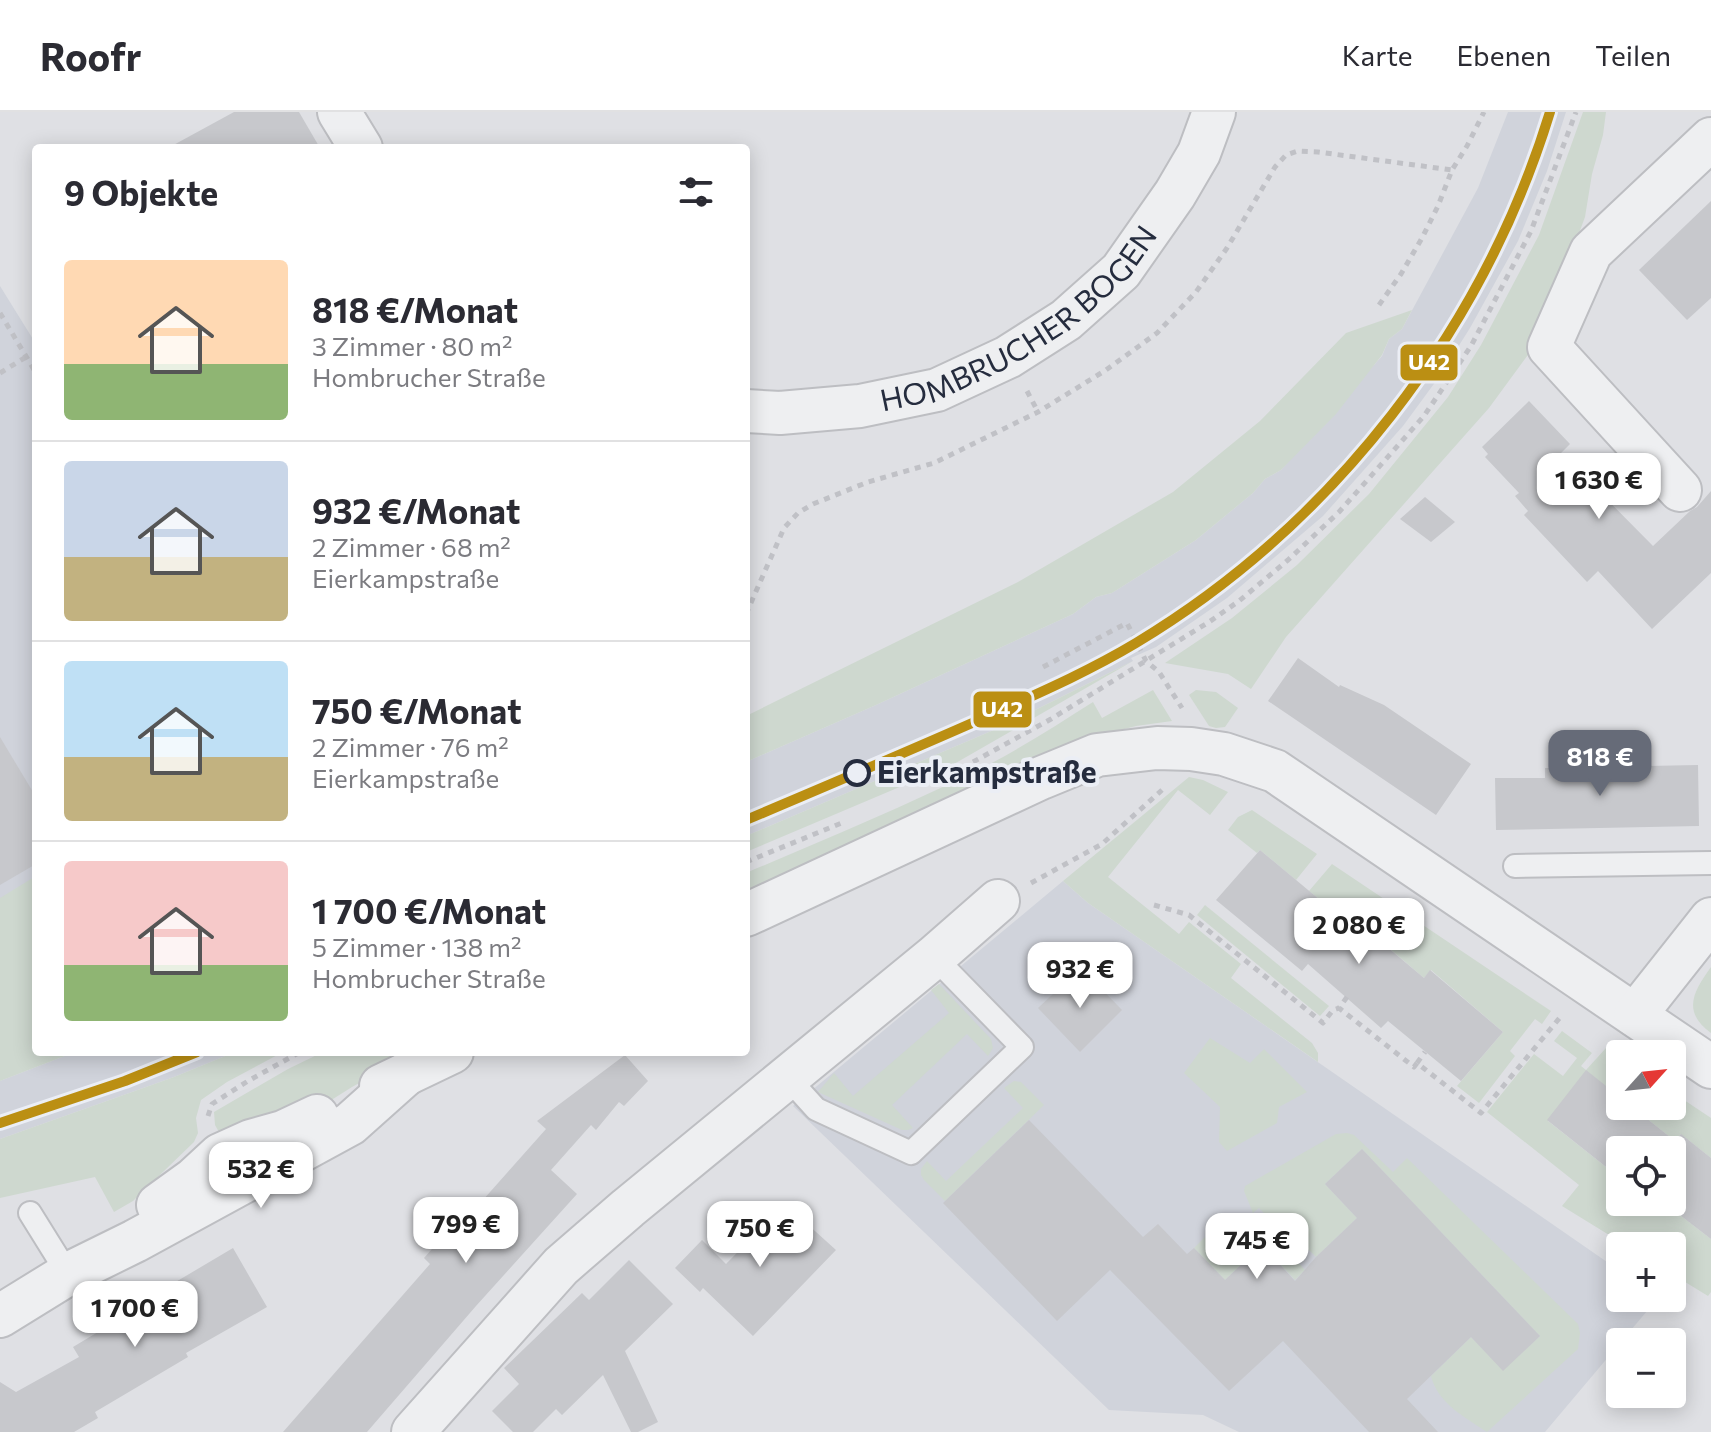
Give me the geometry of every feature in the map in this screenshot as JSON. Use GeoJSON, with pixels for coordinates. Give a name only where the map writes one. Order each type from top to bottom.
{"type":"FeatureCollection","features":[{"type":"Feature","properties":{"kind":"street"},"geometry":{"type":"LineString","coordinates":[[339,112],[359,144]]}},
{"type":"Feature","properties":{"kind":"street","name":"HOMBRUCHER BOGEN"},"geometry":{"type":"LineString","coordinates":[[750,411],[780,413],[860,406],[937,390],[1020,350],[1066,320],[1121,271],[1175,194],[1199,153],[1214,112]]}},
{"type":"Feature","properties":{"kind":"street"},"geometry":{"type":"LineString","coordinates":[[1680,490],[1549,347],[1591,252],[1711,139]]}},
{"type":"Feature","properties":{"kind":"street"},"geometry":{"type":"LineString","coordinates":[[750,913],[1097,755],[1157,748],[1224,754],[1275,771],[1711,1067]]}},
{"type":"Feature","properties":{"kind":"street"},"geometry":{"type":"LineString","coordinates":[[413,1432],[561,1266],[998,901]]}},
{"type":"Feature","properties":{"kind":"street"},"geometry":{"type":"LineString","coordinates":[[1635,1015],[1711,919]]}},
{"type":"Feature","properties":{"kind":"street"},"geometry":{"type":"LineString","coordinates":[[0,1316],[68,1274],[130,1224],[194,1179],[220,1155],[251,1141],[283,1132],[444,1056]]}},
{"type":"Feature","properties":{"kind":"lane"},"geometry":{"type":"LineString","coordinates":[[1515,866],[1711,863]]}},
{"type":"Feature","properties":{"kind":"lane"},"geometry":{"type":"LineString","coordinates":[[788,1078],[816,1109],[911,1153],[1022,1047],[934,957]]}},
{"type":"Feature","properties":{"kind":"lane"},"geometry":{"type":"LineString","coordinates":[[30,1213],[68,1274]]}},
{"type":"Feature","properties":{"kind":"path"},"geometry":{"type":"LineString","coordinates":[[1379,305],[1422,238],[1452,170],[1484,112]]}},
{"type":"Feature","properties":{"kind":"path"},"geometry":{"type":"LineString","coordinates":[[967,765],[1051,719],[1219,615],[1288,560],[1339,512],[1424,416],[1471,346],[1531,231],[1576,112]]}},
{"type":"Feature","properties":{"kind":"path"},"geometry":{"type":"LineString","coordinates":[[0,313],[32,367]]}},
{"type":"Feature","properties":{"kind":"path"},"geometry":{"type":"LineString","coordinates":[[0,373],[26,357]]}},
{"type":"Feature","properties":{"kind":"path"},"geometry":{"type":"LineString","coordinates":[[998,901],[1102,844],[1178,775],[1191,749],[1191,723],[1159,672],[1146,661],[1127,623],[1043,667]]}},
{"type":"Feature","properties":{"kind":"path"},"geometry":{"type":"LineString","coordinates":[[750,860],[856,816]]}},
{"type":"Feature","properties":{"kind":"path"},"geometry":{"type":"LineString","coordinates":[[1154,905],[1189,915],[1323,1023],[1347,997]]}},
{"type":"Feature","properties":{"kind":"path"},"geometry":{"type":"LineString","coordinates":[[1417,1063],[1481,1113],[1588,983]]}},
{"type":"Feature","properties":{"kind":"path"},"geometry":{"type":"LineString","coordinates":[[1339,1008],[1414,1067],[1425,1052]]}},
{"type":"Feature","properties":{"kind":"shaded area"},"geometry":{"type":"Polygon","coordinates":[[[1508,112],[1566,112],[1547,171],[1518,241],[1470,328],[1403,426],[1323,516],[1227,598],[1156,647],[1131,658],[1133,661],[1003,726],[750,834],[750,760],[1073,614],[1096,597],[1112,593],[1196,540],[1253,493],[1265,479],[1281,470],[1382,356],[1389,339],[1402,329],[1478,188],[1508,112]]]}},
{"type":"Feature","properties":{"kind":"shaded area"},"geometry":{"type":"Polygon","coordinates":[[[1583,112],[1606,112],[1585,217],[1533,348],[1489,408],[1286,637],[1251,689],[1228,674],[1165,663],[1232,618],[1297,565],[1369,494],[1448,397],[1481,345],[1539,235],[1583,112]]]}},
{"type":"Feature","properties":{"kind":"shaded area"},"geometry":{"type":"Polygon","coordinates":[[[0,286],[32,338],[32,987],[0,999],[0,286]]]}},
{"type":"Feature","properties":{"kind":"shaded area"},"geometry":{"type":"Polygon","coordinates":[[[1412,310],[1402,329],[1389,339],[1382,355],[1336,414],[1281,470],[1265,479],[1253,493],[1196,540],[1112,593],[1096,597],[1073,614],[750,760],[750,714],[1018,582],[1173,492],[1260,421],[1346,333],[1412,310]]]}},
{"type":"Feature","properties":{"kind":"shaded area"},"geometry":{"type":"Polygon","coordinates":[[[1133,661],[954,764],[750,850],[750,834],[1003,726],[1133,661]]]}},
{"type":"Feature","properties":{"kind":"shaded area"},"geometry":{"type":"Polygon","coordinates":[[[1153,690],[1172,721],[1094,737],[1021,766],[750,890],[750,871],[976,771],[1093,702],[1102,718],[1153,690]]]}},
{"type":"Feature","properties":{"kind":"shaded area"},"geometry":{"type":"Polygon","coordinates":[[[1196,690],[1216,692],[1238,708],[1225,727],[1209,726],[1189,695],[1196,690]]]}},
{"type":"Feature","properties":{"kind":"shaded area"},"geometry":{"type":"Polygon","coordinates":[[[1189,777],[1228,792],[1210,815],[1178,790],[1108,877],[1179,934],[1189,922],[1241,964],[1231,978],[1312,1043],[1318,1053],[1318,1062],[1088,903],[1063,881],[1189,777]]]}},
{"type":"Feature","properties":{"kind":"shaded area"},"geometry":{"type":"Polygon","coordinates":[[[1252,810],[1317,854],[1296,880],[1260,850],[1257,853],[1228,830],[1238,817],[1252,810]]]}},
{"type":"Feature","properties":{"kind":"shaded area"},"geometry":{"type":"Polygon","coordinates":[[[1332,864],[1551,1011],[1542,1024],[1535,1019],[1510,1051],[1515,1056],[1479,1103],[1457,1086],[1503,1032],[1431,970],[1424,978],[1349,914],[1344,919],[1309,891],[1332,864]]]}},
{"type":"Feature","properties":{"kind":"shaded area"},"geometry":{"type":"Polygon","coordinates":[[[32,878],[32,1056],[65,1056],[0,1081],[0,898],[32,878]]]}},
{"type":"Feature","properties":{"kind":"shaded area"},"geometry":{"type":"Polygon","coordinates":[[[1063,881],[1088,903],[1606,1261],[1606,1312],[1646,1312],[1633,1328],[1606,1328],[1606,1360],[1545,1432],[1239,1432],[1203,1415],[1109,1410],[793,1106],[1063,881]]]}},
{"type":"Feature","properties":{"kind":"shaded area"},"geometry":{"type":"Polygon","coordinates":[[[1205,905],[1329,1006],[1320,1016],[1197,915],[1205,905]]]}},
{"type":"Feature","properties":{"kind":"shaded area"},"geometry":{"type":"Polygon","coordinates":[[[1711,967],[1711,1033],[1696,1017],[1693,1001],[1711,967]]]}},
{"type":"Feature","properties":{"kind":"shaded area"},"geometry":{"type":"Polygon","coordinates":[[[939,984],[991,1039],[993,1048],[988,1056],[967,1034],[892,1105],[913,1128],[902,1130],[818,1092],[834,1073],[853,1096],[949,1013],[931,990],[939,984]]]}},
{"type":"Feature","properties":{"kind":"shaded area"},"geometry":{"type":"Polygon","coordinates":[[[1562,1031],[1592,1053],[1581,1066],[1586,1070],[1606,1048],[1606,1086],[1586,1071],[1548,1121],[1606,1167],[1606,1216],[1681,1216],[1711,1239],[1711,1292],[1708,1296],[1686,1283],[1686,1232],[1606,1233],[1562,1206],[1579,1185],[1487,1112],[1534,1054],[1563,1076],[1577,1058],[1554,1041],[1562,1031]]]}},
{"type":"Feature","properties":{"kind":"shaded area"},"geometry":{"type":"Polygon","coordinates":[[[1210,1038],[1250,1063],[1264,1049],[1307,1092],[1279,1107],[1277,1123],[1227,1151],[1219,1142],[1220,1107],[1184,1073],[1210,1038]]]}},
{"type":"Feature","properties":{"kind":"shaded area"},"geometry":{"type":"Polygon","coordinates":[[[65,1056],[225,1056],[0,1139],[0,1081],[65,1056]]]}},
{"type":"Feature","properties":{"kind":"shaded area"},"geometry":{"type":"Polygon","coordinates":[[[225,1056],[276,1056],[201,1100],[196,1118],[198,1133],[194,1142],[133,1201],[114,1212],[95,1177],[0,1198],[0,1139],[225,1056]]]}},
{"type":"Feature","properties":{"kind":"shaded area"},"geometry":{"type":"Polygon","coordinates":[[[315,1056],[409,1056],[325,1104],[224,1141],[215,1125],[214,1112],[315,1056]]]}},
{"type":"Feature","properties":{"kind":"shaded area"},"geometry":{"type":"Polygon","coordinates":[[[1014,1081],[1021,1082],[1044,1105],[945,1201],[924,1180],[921,1169],[927,1161],[946,1181],[1023,1108],[1004,1088],[1014,1081]]]}},
{"type":"Feature","properties":{"kind":"shaded area"},"geometry":{"type":"Polygon","coordinates":[[[1686,1101],[1711,1118],[1711,1158],[1686,1136],[1669,1136],[1649,1120],[1686,1120],[1686,1101]]]}},
{"type":"Feature","properties":{"kind":"shaded area"},"geometry":{"type":"Polygon","coordinates":[[[1336,1134],[1354,1135],[1393,1172],[1407,1158],[1578,1324],[1578,1349],[1487,1432],[1446,1402],[1431,1376],[1471,1337],[1503,1370],[1540,1336],[1362,1149],[1325,1184],[1357,1218],[1316,1257],[1309,1250],[1304,1255],[1259,1208],[1253,1213],[1245,1186],[1336,1134]]]}},
{"type":"Feature","properties":{"kind":"shaded area"},"geometry":{"type":"Polygon","coordinates":[[[1258,1220],[1305,1270],[1295,1280],[1262,1245],[1225,1280],[1194,1248],[1205,1237],[1226,1258],[1258,1228],[1258,1220]]]}},
{"type":"Feature","properties":{"kind":"building"},"geometry":{"type":"Polygon","coordinates":[[[234,112],[299,112],[318,144],[175,144],[234,112]]]}},
{"type":"Feature","properties":{"kind":"building"},"geometry":{"type":"Polygon","coordinates":[[[1711,201],[1711,298],[1687,320],[1639,270],[1711,201]]]}},
{"type":"Feature","properties":{"kind":"building"},"geometry":{"type":"Polygon","coordinates":[[[1529,401],[1570,444],[1561,453],[1653,546],[1711,491],[1711,573],[1652,629],[1598,571],[1587,582],[1524,515],[1528,511],[1515,496],[1519,493],[1485,457],[1488,454],[1482,447],[1529,401]]]}},
{"type":"Feature","properties":{"kind":"building"},"geometry":{"type":"Polygon","coordinates":[[[1425,497],[1455,522],[1431,542],[1400,519],[1425,497]]]}},
{"type":"Feature","properties":{"kind":"building"},"geometry":{"type":"Polygon","coordinates":[[[1298,658],[1339,687],[1384,705],[1471,764],[1436,815],[1268,701],[1298,658]]]}},
{"type":"Feature","properties":{"kind":"building"},"geometry":{"type":"Polygon","coordinates":[[[0,737],[32,790],[32,866],[0,885],[0,737]]]}},
{"type":"Feature","properties":{"kind":"building"},"geometry":{"type":"Polygon","coordinates":[[[1698,765],[1699,826],[1496,830],[1495,778],[1545,778],[1545,768],[1698,765]]]}},
{"type":"Feature","properties":{"kind":"building"},"geometry":{"type":"Polygon","coordinates":[[[1260,850],[1344,920],[1348,914],[1424,978],[1430,970],[1503,1032],[1461,1081],[1388,1021],[1381,1028],[1308,964],[1302,971],[1216,900],[1260,850]]]}},
{"type":"Feature","properties":{"kind":"building"},"geometry":{"type":"Polygon","coordinates":[[[1081,968],[1122,1010],[1080,1052],[1038,1008],[1081,968]]]}},
{"type":"Feature","properties":{"kind":"building"},"geometry":{"type":"Polygon","coordinates":[[[624,1056],[648,1081],[624,1106],[619,1102],[596,1130],[591,1125],[551,1170],[577,1194],[367,1432],[283,1432],[430,1264],[424,1258],[447,1232],[451,1236],[546,1129],[537,1121],[624,1056]]]}},
{"type":"Feature","properties":{"kind":"building"},"geometry":{"type":"Polygon","coordinates":[[[1586,1070],[1606,1086],[1606,1120],[1649,1120],[1669,1136],[1606,1136],[1606,1167],[1547,1120],[1586,1070]]]}},
{"type":"Feature","properties":{"kind":"building"},"geometry":{"type":"Polygon","coordinates":[[[1029,1120],[1143,1237],[1158,1224],[1187,1254],[1194,1248],[1225,1280],[1262,1245],[1295,1281],[1357,1218],[1325,1184],[1362,1149],[1540,1336],[1503,1371],[1471,1337],[1407,1399],[1438,1432],[1369,1432],[1283,1341],[1229,1391],[1110,1270],[1057,1321],[943,1203],[1029,1120]]]}},
{"type":"Feature","properties":{"kind":"building"},"geometry":{"type":"Polygon","coordinates":[[[1686,1138],[1711,1158],[1711,1239],[1681,1216],[1686,1216],[1686,1138]]]}},
{"type":"Feature","properties":{"kind":"building"},"geometry":{"type":"Polygon","coordinates":[[[785,1204],[836,1250],[753,1336],[703,1288],[700,1292],[675,1268],[702,1240],[726,1264],[785,1204]]]}},
{"type":"Feature","properties":{"kind":"building"},"geometry":{"type":"Polygon","coordinates":[[[233,1248],[267,1307],[186,1353],[188,1357],[95,1412],[98,1418],[74,1432],[0,1432],[0,1382],[16,1392],[79,1357],[73,1347],[233,1248]]]}},
{"type":"Feature","properties":{"kind":"building"},"geometry":{"type":"Polygon","coordinates":[[[629,1260],[673,1304],[625,1351],[658,1422],[638,1432],[631,1432],[603,1375],[562,1415],[556,1409],[533,1432],[513,1432],[492,1411],[519,1384],[504,1368],[582,1293],[589,1300],[629,1260]]]}},
{"type":"Feature","properties":{"kind":"transit line","name":"U42"},"geometry":{"type":"LineString","coordinates":[[750,818],[979,720],[1098,664],[1136,643],[1207,595],[1274,541],[1335,481],[1391,415],[1441,345],[1485,271],[1521,193],[1550,112]]}},
{"type":"Feature","properties":{"kind":"transit line","name":"U42"},"geometry":{"type":"LineString","coordinates":[[0,1123],[125,1081],[187,1056]]}},
{"type":"Feature","properties":{"kind":"place","name":"Eierkampstraße"},"geometry":{"type":"Point","coordinates":[857,773]}}]}
